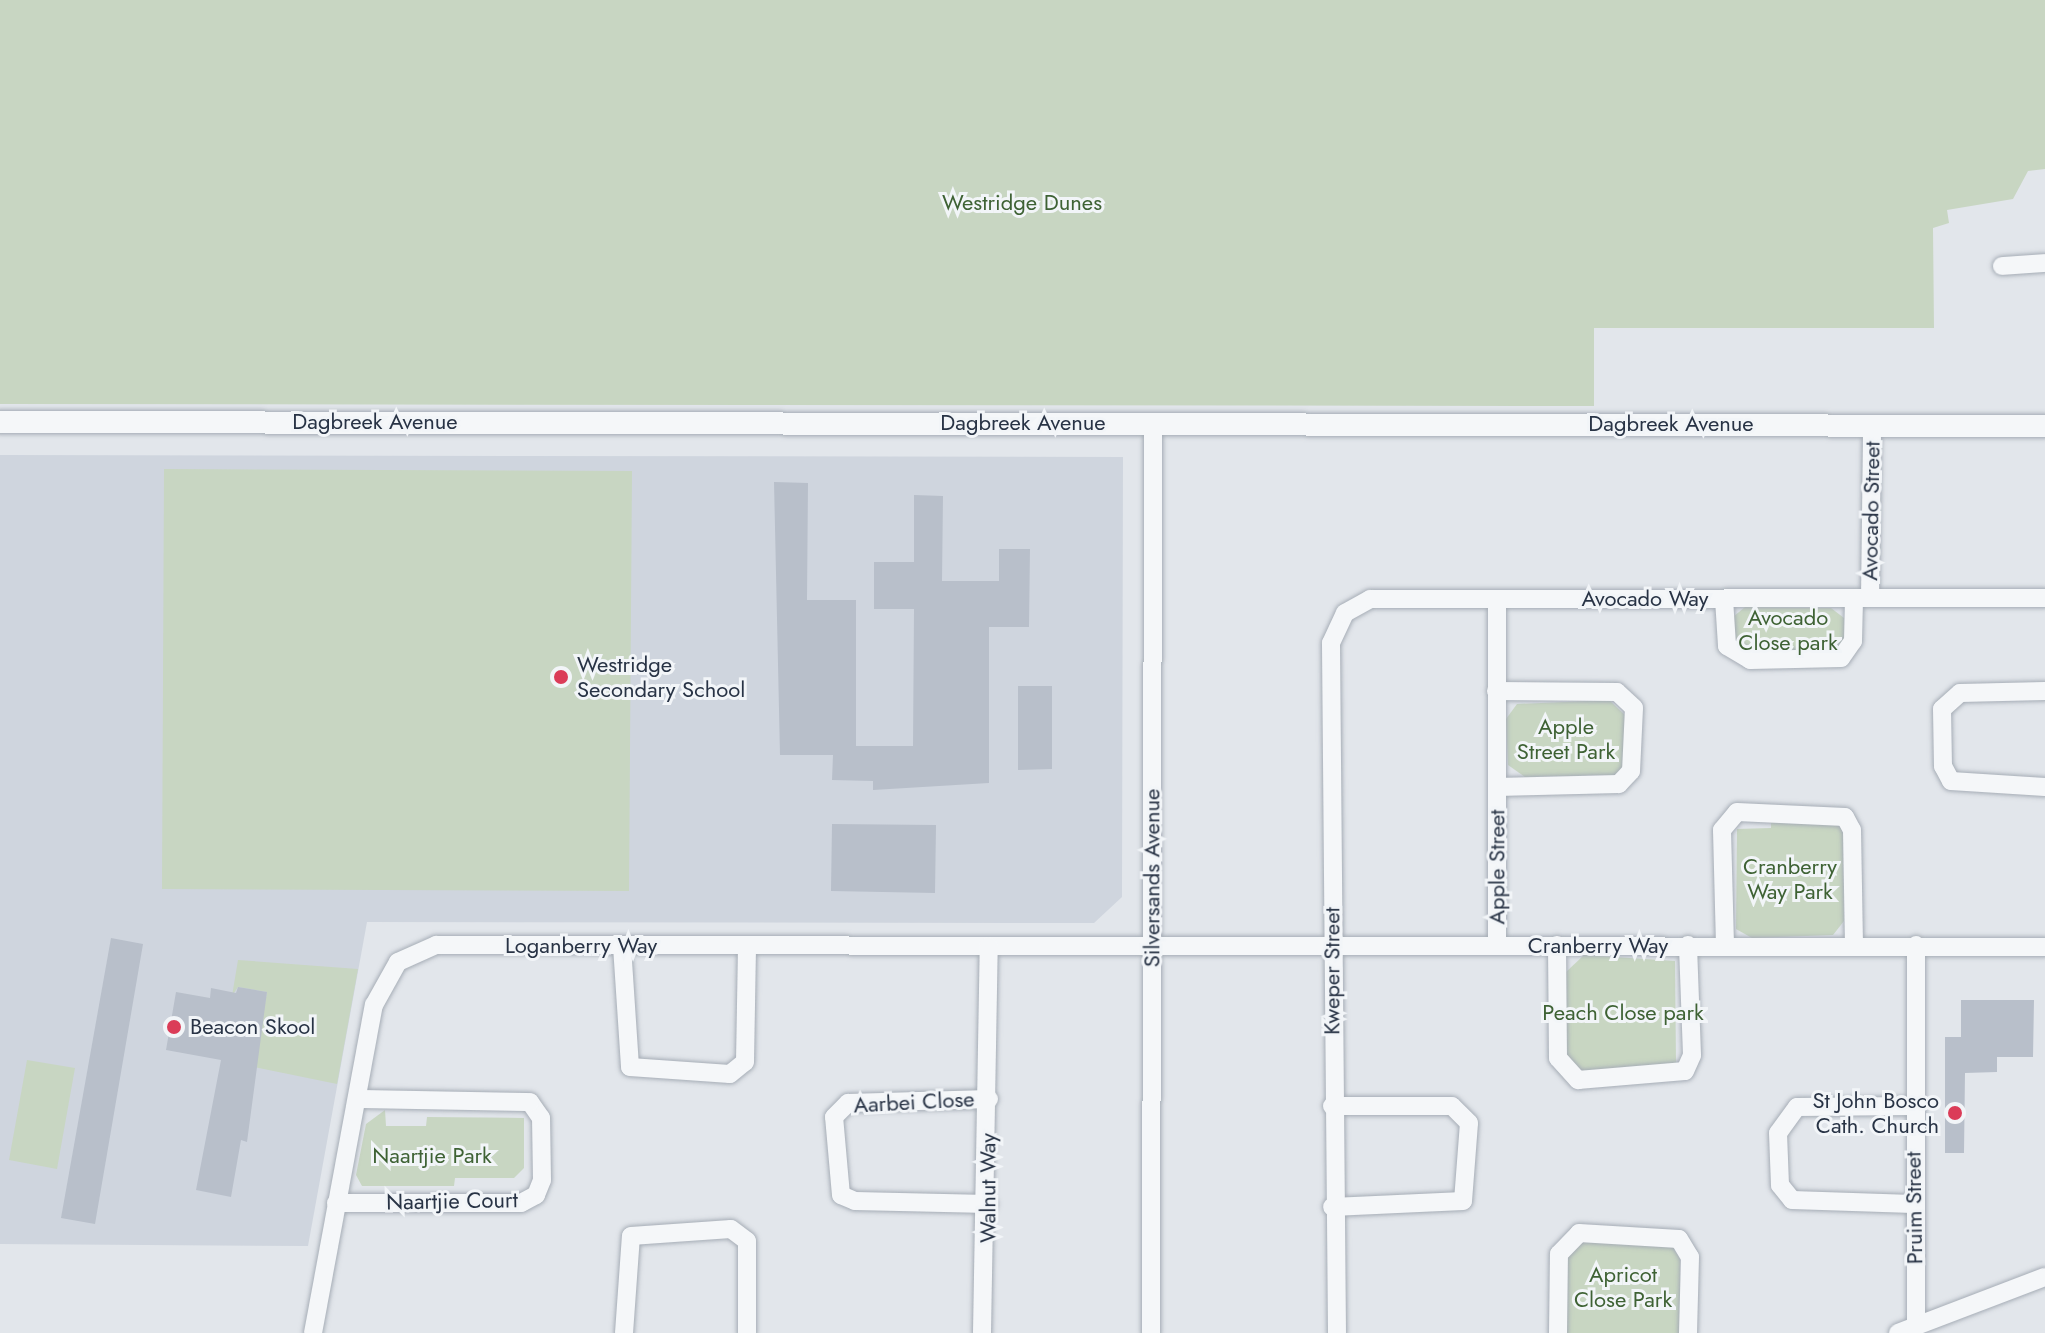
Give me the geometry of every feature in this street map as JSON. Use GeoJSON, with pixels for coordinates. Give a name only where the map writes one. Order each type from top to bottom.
{"type":"FeatureCollection","features":[{"type":"Feature","properties":{"kind":"street"},"geometry":{"type":"LineString","coordinates":[[2002,266],[2045,263]]}},
{"type":"Feature","properties":{"kind":"street","name":"Dagbreek Avenue"},"geometry":{"type":"LineString","coordinates":[[0,422],[2045,426]]}},
{"type":"Feature","properties":{"kind":"street","name":"Silversands Avenue"},"geometry":{"type":"LineString","coordinates":[[1151,1333],[1153,423]]}},
{"type":"Feature","properties":{"kind":"street","name":"Avocado Street"},"geometry":{"type":"LineString","coordinates":[[1724,599],[1727,646],[1750,660],[1841,658],[1853,641],[1862,599],[1872,424]]}},
{"type":"Feature","properties":{"kind":"street","name":"Avocado Way"},"geometry":{"type":"LineString","coordinates":[[1345,613],[1370,599],[2045,598]]}},
{"type":"Feature","properties":{"kind":"street","name":"Apple Street"},"geometry":{"type":"LineString","coordinates":[[1497,599],[1497,946]]}},
{"type":"Feature","properties":{"kind":"street","name":"Kweper Street"},"geometry":{"type":"LineString","coordinates":[[1337,1333],[1332,1207],[1331,643],[1345,613]]}},
{"type":"Feature","properties":{"kind":"street","name":"Apple Street"},"geometry":{"type":"LineString","coordinates":[[1496,691],[1617,692],[1634,708],[1631,771],[1619,784],[1497,787]]}},
{"type":"Feature","properties":{"kind":"street"},"geometry":{"type":"LineString","coordinates":[[2045,691],[1960,693],[1942,709],[1943,766],[1951,781],[2045,787]]}},
{"type":"Feature","properties":{"kind":"street"},"geometry":{"type":"LineString","coordinates":[[1725,945],[1722,830],[1737,812],[1845,817],[1852,830],[1854,945]]}},
{"type":"Feature","properties":{"kind":"street","name":"Loganberry Way"},"geometry":{"type":"LineString","coordinates":[[313,1333],[381,983],[415,951],[622,946],[1152,945]]}},
{"type":"Feature","properties":{"kind":"street","name":"Cranberry Way"},"geometry":{"type":"LineString","coordinates":[[1152,945],[2045,947]]}},
{"type":"Feature","properties":{"kind":"street"},"geometry":{"type":"LineString","coordinates":[[1557,945],[1558,1058],[1578,1080],[1685,1071],[1692,1055],[1688,945]]}},
{"type":"Feature","properties":{"kind":"street","name":"Pruim Street"},"geometry":{"type":"LineString","coordinates":[[1916,945],[1913,1106],[1916,1326]]}},
{"type":"Feature","properties":{"kind":"street"},"geometry":{"type":"LineString","coordinates":[[622,946],[630,1067],[730,1074],[745,1062],[747,946]]}},
{"type":"Feature","properties":{"kind":"street","name":"Walnut Way"},"geometry":{"type":"LineString","coordinates":[[982,1333],[988,1204],[989,946]]}},
{"type":"Feature","properties":{"kind":"street","name":"Naartjie Court"},"geometry":{"type":"LineString","coordinates":[[336,1203],[521,1203],[542,1180],[541,1118],[530,1102],[357,1099]]}},
{"type":"Feature","properties":{"kind":"street","name":"Aarbei Close"},"geometry":{"type":"LineString","coordinates":[[988,1204],[841,1195],[834,1117],[848,1103],[989,1099]]}},
{"type":"Feature","properties":{"kind":"street"},"geometry":{"type":"LineString","coordinates":[[1332,1106],[1452,1106],[1469,1123],[1463,1201],[1332,1207]]}},
{"type":"Feature","properties":{"kind":"street"},"geometry":{"type":"LineString","coordinates":[[1913,1106],[1797,1107],[1778,1133],[1780,1185],[1792,1200],[1913,1204]]}},
{"type":"Feature","properties":{"kind":"street"},"geometry":{"type":"LineString","coordinates":[[624,1333],[631,1236],[731,1229],[747,1241],[747,1333]]}},
{"type":"Feature","properties":{"kind":"street"},"geometry":{"type":"LineString","coordinates":[[1558,1333],[1559,1254],[1579,1233],[1679,1239],[1690,1257],[1688,1333]]}},
{"type":"Feature","properties":{"kind":"street"},"geometry":{"type":"LineString","coordinates":[[1898,1333],[2045,1277]]}},
{"type":"Feature","properties":{"kind":"shaded area","name":"Westridge Secondary School"},"geometry":{"type":"Polygon","coordinates":[[[0,455],[1123,457],[1122,897],[1094,923],[367,922],[308,1246],[0,1244],[0,455]]]}},
{"type":"Feature","properties":{"kind":"green space","name":"Westridge Dunes"},"geometry":{"type":"Polygon","coordinates":[[[0,0],[2045,0],[2045,169],[2028,171],[2013,199],[1947,210],[1949,223],[1933,228],[1934,328],[1594,328],[1594,406],[0,404],[0,0]]]}},
{"type":"Feature","properties":{"kind":"green space"},"geometry":{"type":"Polygon","coordinates":[[[164,469],[632,471],[629,891],[162,889],[164,469]]]}},
{"type":"Feature","properties":{"kind":"green space","name":"Avocado Close park"},"geometry":{"type":"Polygon","coordinates":[[[1745,607],[1831,608],[1844,618],[1845,638],[1838,649],[1747,653],[1736,647],[1733,617],[1745,607]]]}},
{"type":"Feature","properties":{"kind":"green space","name":"Apple Street Park"},"geometry":{"type":"Polygon","coordinates":[[[1609,700],[1626,716],[1624,766],[1615,775],[1525,777],[1508,765],[1506,719],[1517,704],[1609,700]]]}},
{"type":"Feature","properties":{"kind":"green space","name":"Cranberry Way Park"},"geometry":{"type":"Polygon","coordinates":[[[1771,820],[1836,823],[1843,831],[1844,921],[1833,935],[1752,938],[1736,929],[1737,829],[1771,828],[1771,820]]]}},
{"type":"Feature","properties":{"kind":"green space","name":"Peach Close park"},"geometry":{"type":"Polygon","coordinates":[[[1584,955],[1675,961],[1676,1065],[1584,1072],[1567,1061],[1565,973],[1584,955]]]}},
{"type":"Feature","properties":{"kind":"green space"},"geometry":{"type":"Polygon","coordinates":[[[238,960],[358,969],[337,1084],[254,1067],[267,992],[238,987],[232,996],[238,960]]]}},
{"type":"Feature","properties":{"kind":"green space"},"geometry":{"type":"Polygon","coordinates":[[[27,1060],[75,1068],[57,1169],[9,1160],[27,1060]]]}},
{"type":"Feature","properties":{"kind":"green space","name":"Naartjie Park"},"geometry":{"type":"Polygon","coordinates":[[[385,1110],[386,1126],[426,1126],[427,1117],[524,1118],[524,1168],[514,1178],[455,1178],[454,1186],[362,1186],[356,1175],[366,1124],[385,1110]]]}},
{"type":"Feature","properties":{"kind":"green space","name":"Apricot Close Park"},"geometry":{"type":"Polygon","coordinates":[[[1575,1242],[1670,1242],[1680,1259],[1681,1333],[1565,1333],[1566,1251],[1575,1242]]]}},
{"type":"Feature","properties":{"kind":"building"},"geometry":{"type":"Polygon","coordinates":[[[774,482],[808,483],[807,600],[856,600],[856,746],[913,746],[914,609],[874,609],[874,562],[914,562],[914,495],[943,496],[942,581],[999,581],[999,549],[1030,549],[1029,627],[989,627],[989,783],[873,790],[873,781],[832,780],[833,755],[780,755],[774,482]]]}},
{"type":"Feature","properties":{"kind":"building"},"geometry":{"type":"Polygon","coordinates":[[[1018,686],[1052,686],[1052,769],[1018,770],[1018,686]]]}},
{"type":"Feature","properties":{"kind":"building"},"geometry":{"type":"Polygon","coordinates":[[[832,824],[936,825],[935,893],[831,891],[832,824]]]}},
{"type":"Feature","properties":{"kind":"building"},"geometry":{"type":"Polygon","coordinates":[[[111,938],[143,944],[95,1224],[61,1218],[111,938]]]}},
{"type":"Feature","properties":{"kind":"building"},"geometry":{"type":"Polygon","coordinates":[[[238,987],[267,992],[247,1142],[241,1140],[231,1197],[196,1190],[221,1060],[166,1050],[176,992],[210,998],[211,988],[236,993],[238,987]]]}},
{"type":"Feature","properties":{"kind":"building","name":"St John Bosco Cath. Church"},"geometry":{"type":"Polygon","coordinates":[[[1961,1000],[2034,1000],[2033,1057],[1997,1057],[1997,1072],[1965,1073],[1964,1153],[1945,1153],[1945,1037],[1961,1037],[1961,1000]]]}},
{"type":"Feature","properties":{"kind":"place","name":"Westridge Secondary School"},"geometry":{"type":"Point","coordinates":[561,677]}},
{"type":"Feature","properties":{"kind":"place","name":"Beacon Skool"},"geometry":{"type":"Point","coordinates":[174,1027]}},
{"type":"Feature","properties":{"kind":"place","name":"St John Bosco Cath. Church"},"geometry":{"type":"Point","coordinates":[1955,1113]}}]}
